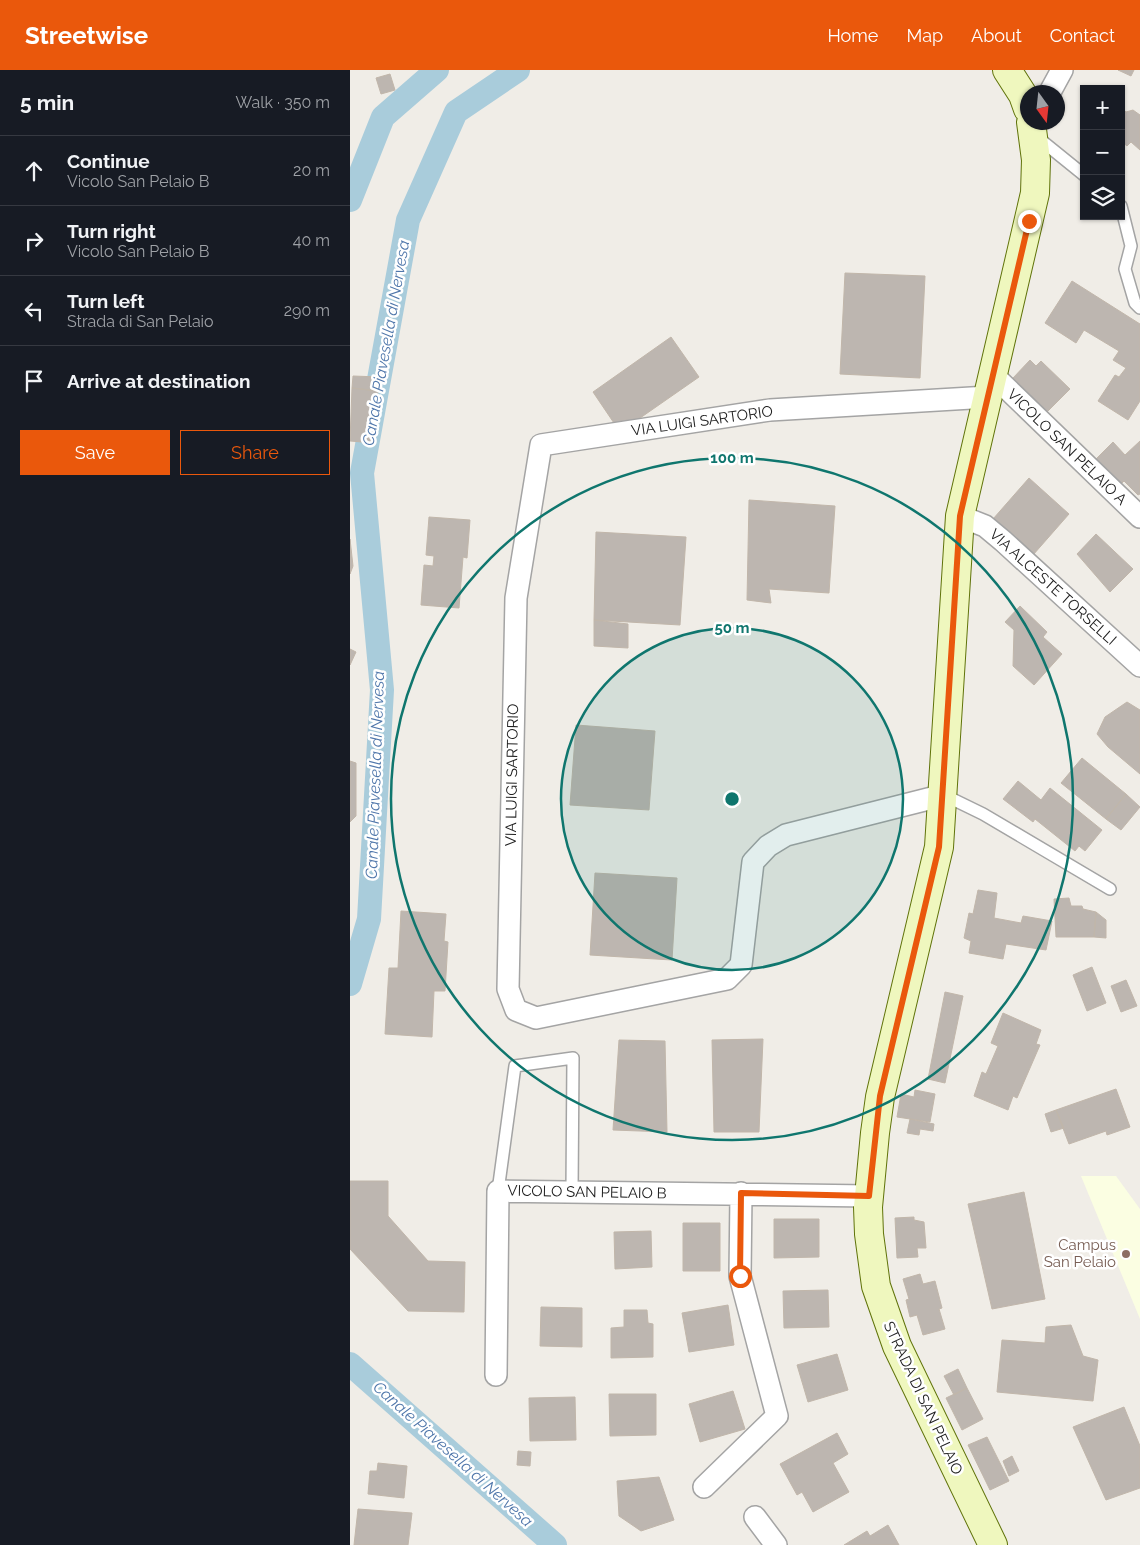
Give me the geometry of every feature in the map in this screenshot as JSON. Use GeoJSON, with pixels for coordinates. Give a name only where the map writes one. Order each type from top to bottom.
{"type":"FeatureCollection","features":[{"type":"Feature","properties":{"kind":"street"},"geometry":{"type":"LineString","coordinates":[[1008,70],[1020,91]]}},
{"type":"Feature","properties":{"kind":"street"},"geometry":{"type":"LineString","coordinates":[[1054,85],[1062,70]]}},
{"type":"Feature","properties":{"kind":"street","name":"STRADA DI SAN PELAIO"},"geometry":{"type":"LineString","coordinates":[[993,1545],[897,1346],[886,1316],[871,1260],[869,1196],[880,1096],[939,847],[944,795],[960,516],[1035,193],[1036,160],[1033,130]]}},
{"type":"Feature","properties":{"kind":"street","name":"VICOLO SAN PELAIO A"},"geometry":{"type":"LineString","coordinates":[[991,387],[1140,517]]}},
{"type":"Feature","properties":{"kind":"street","name":"VIA LUIGI SARTORIO"},"geometry":{"type":"LineString","coordinates":[[944,795],[786,835],[768,846],[753,862],[741,965],[727,979],[536,1018],[516,1010],[508,989],[516,598],[541,445],[770,410],[991,387]]}},
{"type":"Feature","properties":{"kind":"street","name":"VIA ALCESTE TORSELLI"},"geometry":{"type":"LineString","coordinates":[[960,516],[985,526],[1003,541],[1140,666]]}},
{"type":"Feature","properties":{"kind":"street","name":"VICOLO SAN PELAIO B"},"geometry":{"type":"LineString","coordinates":[[496,1375],[498,1191],[869,1196]]}},
{"type":"Feature","properties":{"kind":"street"},"geometry":{"type":"LineString","coordinates":[[704,1487],[777,1416],[740,1276],[741,1193]]}},
{"type":"Feature","properties":{"kind":"street"},"geometry":{"type":"LineString","coordinates":[[755,1517],[776,1545]]}},
{"type":"Feature","properties":{"kind":"lane"},"geometry":{"type":"LineString","coordinates":[[1034,130],[1080,171]]}},
{"type":"Feature","properties":{"kind":"lane"},"geometry":{"type":"LineString","coordinates":[[1124,220],[1131,246],[1125,269],[1135,303],[1140,308]]}},
{"type":"Feature","properties":{"kind":"lane"},"geometry":{"type":"LineString","coordinates":[[944,795],[983,814],[1110,889]]}},
{"type":"Feature","properties":{"kind":"lane"},"geometry":{"type":"LineString","coordinates":[[498,1191],[515,1066],[573,1058],[572,1192]]}},
{"type":"Feature","properties":{"kind":"shaded area","name":"Campus San Pelaio"},"geometry":{"type":"Polygon","coordinates":[[[1081,1176],[1116,1176],[1140,1209],[1140,1319],[1081,1176]]]}},
{"type":"Feature","properties":{"kind":"building"},"geometry":{"type":"Polygon","coordinates":[[[1118,70],[1134,70],[1131,76],[1118,70]]]}},
{"type":"Feature","properties":{"kind":"building"},"geometry":{"type":"Polygon","coordinates":[[[390,74],[395,90],[381,94],[376,78],[390,74]]]}},
{"type":"Feature","properties":{"kind":"building"},"geometry":{"type":"Polygon","coordinates":[[[1133,110],[1140,115],[1140,150],[1131,142],[1127,146],[1125,144],[1125,111],[1133,110]]]}},
{"type":"Feature","properties":{"kind":"building"},"geometry":{"type":"Polygon","coordinates":[[[845,273],[925,276],[920,378],[840,374],[845,273]]]}},
{"type":"Feature","properties":{"kind":"building"},"geometry":{"type":"Polygon","coordinates":[[[1072,281],[1140,324],[1140,401],[1128,420],[1098,401],[1115,375],[1119,377],[1126,368],[1113,360],[1119,351],[1084,330],[1076,343],[1045,323],[1072,281]]]}},
{"type":"Feature","properties":{"kind":"building"},"geometry":{"type":"Polygon","coordinates":[[[671,337],[699,377],[620,432],[593,392],[671,337]]]}},
{"type":"Feature","properties":{"kind":"building"},"geometry":{"type":"Polygon","coordinates":[[[1030,360],[1036,366],[1041,361],[1070,389],[1047,412],[1013,378],[1030,360]]]}},
{"type":"Feature","properties":{"kind":"building"},"geometry":{"type":"Polygon","coordinates":[[[353,376],[379,377],[378,391],[352,388],[353,376]]]}},
{"type":"Feature","properties":{"kind":"building"},"geometry":{"type":"Polygon","coordinates":[[[352,388],[378,391],[374,443],[350,441],[352,388]]]}},
{"type":"Feature","properties":{"kind":"building"},"geometry":{"type":"Polygon","coordinates":[[[1140,441],[1140,494],[1138,495],[1124,481],[1121,484],[1096,459],[1113,442],[1125,455],[1140,441]]]}},
{"type":"Feature","properties":{"kind":"building"},"geometry":{"type":"Polygon","coordinates":[[[1029,478],[1069,514],[1033,555],[993,519],[1029,478]]]}},
{"type":"Feature","properties":{"kind":"building"},"geometry":{"type":"Polygon","coordinates":[[[749,500],[835,506],[829,593],[769,589],[771,603],[747,600],[749,500]]]}},
{"type":"Feature","properties":{"kind":"building"},"geometry":{"type":"Polygon","coordinates":[[[429,517],[470,520],[467,558],[463,557],[459,608],[421,605],[424,565],[433,566],[434,556],[426,555],[429,517]]]}},
{"type":"Feature","properties":{"kind":"building"},"geometry":{"type":"Polygon","coordinates":[[[596,532],[686,537],[680,625],[594,620],[596,532]]]}},
{"type":"Feature","properties":{"kind":"building"},"geometry":{"type":"Polygon","coordinates":[[[1096,534],[1133,569],[1110,592],[1077,554],[1096,534]]]}},
{"type":"Feature","properties":{"kind":"building"},"geometry":{"type":"Polygon","coordinates":[[[350,539],[353,566],[350,574],[350,539]]]}},
{"type":"Feature","properties":{"kind":"building"},"geometry":{"type":"Polygon","coordinates":[[[1020,606],[1047,632],[1043,637],[1062,654],[1034,685],[1013,666],[1014,630],[1005,622],[1020,606]]]}},
{"type":"Feature","properties":{"kind":"building"},"geometry":{"type":"Polygon","coordinates":[[[594,620],[628,624],[628,648],[594,646],[594,620]]]}},
{"type":"Feature","properties":{"kind":"building"},"geometry":{"type":"Polygon","coordinates":[[[350,649],[356,652],[350,665],[350,649]]]}},
{"type":"Feature","properties":{"kind":"building"},"geometry":{"type":"Polygon","coordinates":[[[1127,702],[1140,710],[1140,774],[1108,747],[1097,734],[1105,717],[1127,702]]]}},
{"type":"Feature","properties":{"kind":"building"},"geometry":{"type":"Polygon","coordinates":[[[576,725],[655,731],[649,810],[570,805],[576,725]]]}},
{"type":"Feature","properties":{"kind":"building"},"geometry":{"type":"Polygon","coordinates":[[[1082,758],[1126,794],[1106,819],[1061,783],[1082,758]]]}},
{"type":"Feature","properties":{"kind":"building"},"geometry":{"type":"Polygon","coordinates":[[[350,761],[356,763],[356,816],[350,822],[350,761]]]}},
{"type":"Feature","properties":{"kind":"building"},"geometry":{"type":"Polygon","coordinates":[[[1018,781],[1041,800],[1050,788],[1102,830],[1085,851],[1079,846],[1075,851],[1035,819],[1033,822],[1003,799],[1018,781]]]}},
{"type":"Feature","properties":{"kind":"building"},"geometry":{"type":"Polygon","coordinates":[[[1126,794],[1140,807],[1121,830],[1106,819],[1126,794]]]}},
{"type":"Feature","properties":{"kind":"building"},"geometry":{"type":"Polygon","coordinates":[[[595,873],[677,878],[672,960],[590,955],[595,873]]]}},
{"type":"Feature","properties":{"kind":"building"},"geometry":{"type":"Polygon","coordinates":[[[978,890],[997,893],[994,918],[1021,923],[1023,916],[1052,921],[1046,950],[1006,944],[1003,959],[969,953],[971,941],[964,938],[969,913],[973,914],[978,890]]]}},
{"type":"Feature","properties":{"kind":"building"},"geometry":{"type":"Polygon","coordinates":[[[1069,898],[1071,906],[1082,906],[1083,909],[1096,912],[1094,937],[1056,937],[1054,899],[1069,898]]]}},
{"type":"Feature","properties":{"kind":"building"},"geometry":{"type":"Polygon","coordinates":[[[401,911],[446,914],[444,941],[448,942],[445,991],[434,991],[432,1037],[385,1034],[389,968],[398,968],[401,911]]]}},
{"type":"Feature","properties":{"kind":"building"},"geometry":{"type":"Polygon","coordinates":[[[1096,912],[1106,920],[1106,938],[1094,937],[1096,912]]]}},
{"type":"Feature","properties":{"kind":"building"},"geometry":{"type":"Polygon","coordinates":[[[1092,967],[1106,1003],[1087,1011],[1073,975],[1092,967]]]}},
{"type":"Feature","properties":{"kind":"building"},"geometry":{"type":"Polygon","coordinates":[[[1126,980],[1137,1006],[1121,1012],[1111,986],[1126,980]]]}},
{"type":"Feature","properties":{"kind":"building"},"geometry":{"type":"Polygon","coordinates":[[[945,992],[963,996],[945,1083],[928,1079],[945,992]]]}},
{"type":"Feature","properties":{"kind":"building"},"geometry":{"type":"Polygon","coordinates":[[[1003,1013],[1041,1030],[1036,1044],[1040,1045],[1017,1098],[1013,1096],[1008,1110],[974,1096],[982,1072],[986,1074],[998,1046],[991,1043],[1003,1013]]]}},
{"type":"Feature","properties":{"kind":"building"},"geometry":{"type":"Polygon","coordinates":[[[763,1039],[759,1132],[714,1132],[712,1040],[763,1039]]]}},
{"type":"Feature","properties":{"kind":"building"},"geometry":{"type":"Polygon","coordinates":[[[619,1040],[665,1041],[667,1132],[613,1130],[619,1040]]]}},
{"type":"Feature","properties":{"kind":"building"},"geometry":{"type":"Polygon","coordinates":[[[1116,1089],[1130,1127],[1107,1135],[1106,1131],[1069,1144],[1056,1110],[1116,1089]]]}},
{"type":"Feature","properties":{"kind":"building"},"geometry":{"type":"Polygon","coordinates":[[[915,1090],[935,1094],[930,1122],[897,1117],[901,1094],[914,1097],[915,1090]]]}},
{"type":"Feature","properties":{"kind":"building"},"geometry":{"type":"Polygon","coordinates":[[[1056,1110],[1064,1128],[1051,1132],[1045,1114],[1056,1110]]]}},
{"type":"Feature","properties":{"kind":"building"},"geometry":{"type":"Polygon","coordinates":[[[910,1119],[934,1124],[933,1131],[920,1129],[919,1135],[907,1133],[910,1119]]]}},
{"type":"Feature","properties":{"kind":"building"},"geometry":{"type":"Polygon","coordinates":[[[350,1181],[388,1181],[388,1216],[428,1261],[465,1262],[464,1312],[408,1311],[350,1249],[350,1181]]]}},
{"type":"Feature","properties":{"kind":"building"},"geometry":{"type":"Polygon","coordinates":[[[1024,1192],[1045,1299],[992,1309],[968,1204],[1024,1192]]]}},
{"type":"Feature","properties":{"kind":"building"},"geometry":{"type":"Polygon","coordinates":[[[914,1217],[914,1220],[924,1222],[926,1248],[917,1248],[918,1257],[897,1258],[895,1218],[914,1217]]]}},
{"type":"Feature","properties":{"kind":"building"},"geometry":{"type":"Polygon","coordinates":[[[774,1219],[819,1219],[819,1257],[774,1258],[774,1219]]]}},
{"type":"Feature","properties":{"kind":"building"},"geometry":{"type":"Polygon","coordinates":[[[683,1223],[720,1223],[720,1271],[683,1271],[683,1223]]]}},
{"type":"Feature","properties":{"kind":"building"},"geometry":{"type":"Polygon","coordinates":[[[651,1231],[652,1267],[615,1269],[614,1232],[651,1231]]]}},
{"type":"Feature","properties":{"kind":"building"},"geometry":{"type":"Polygon","coordinates":[[[920,1274],[923,1284],[935,1281],[942,1308],[939,1309],[945,1329],[923,1335],[917,1315],[910,1317],[906,1300],[909,1299],[903,1279],[920,1274]]]}},
{"type":"Feature","properties":{"kind":"building"},"geometry":{"type":"Polygon","coordinates":[[[828,1290],[829,1327],[784,1328],[783,1291],[828,1290]]]}},
{"type":"Feature","properties":{"kind":"building"},"geometry":{"type":"Polygon","coordinates":[[[728,1305],[734,1345],[689,1352],[682,1313],[728,1305]]]}},
{"type":"Feature","properties":{"kind":"building"},"geometry":{"type":"Polygon","coordinates":[[[541,1307],[582,1308],[582,1347],[540,1346],[541,1307]]]}},
{"type":"Feature","properties":{"kind":"building"},"geometry":{"type":"Polygon","coordinates":[[[624,1310],[647,1310],[648,1323],[653,1324],[653,1357],[611,1358],[611,1328],[624,1327],[624,1310]]]}},
{"type":"Feature","properties":{"kind":"building"},"geometry":{"type":"Polygon","coordinates":[[[1071,1325],[1083,1356],[1098,1360],[1093,1401],[997,1392],[1002,1340],[1045,1343],[1046,1327],[1071,1325]]]}},
{"type":"Feature","properties":{"kind":"building"},"geometry":{"type":"Polygon","coordinates":[[[837,1354],[848,1390],[808,1402],[797,1365],[837,1354]]]}},
{"type":"Feature","properties":{"kind":"building"},"geometry":{"type":"Polygon","coordinates":[[[958,1369],[967,1388],[954,1395],[944,1376],[958,1369]]]}},
{"type":"Feature","properties":{"kind":"building"},"geometry":{"type":"Polygon","coordinates":[[[967,1388],[983,1419],[962,1430],[946,1398],[967,1388]]]}},
{"type":"Feature","properties":{"kind":"building"},"geometry":{"type":"Polygon","coordinates":[[[733,1391],[745,1429],[700,1442],[689,1404],[733,1391]]]}},
{"type":"Feature","properties":{"kind":"building"},"geometry":{"type":"Polygon","coordinates":[[[609,1394],[656,1394],[656,1435],[610,1436],[609,1394]]]}},
{"type":"Feature","properties":{"kind":"building"},"geometry":{"type":"Polygon","coordinates":[[[575,1397],[576,1440],[530,1441],[529,1398],[575,1397]]]}},
{"type":"Feature","properties":{"kind":"building"},"geometry":{"type":"Polygon","coordinates":[[[1124,1407],[1140,1446],[1140,1488],[1106,1500],[1073,1427],[1124,1407]]]}},
{"type":"Feature","properties":{"kind":"building"},"geometry":{"type":"Polygon","coordinates":[[[837,1433],[848,1454],[833,1463],[849,1492],[813,1512],[802,1492],[797,1495],[780,1464],[837,1433]]]}},
{"type":"Feature","properties":{"kind":"building"},"geometry":{"type":"Polygon","coordinates":[[[987,1437],[1009,1481],[990,1490],[968,1445],[987,1437]]]}},
{"type":"Feature","properties":{"kind":"building"},"geometry":{"type":"Polygon","coordinates":[[[518,1451],[531,1452],[530,1466],[517,1465],[518,1451]]]}},
{"type":"Feature","properties":{"kind":"building"},"geometry":{"type":"Polygon","coordinates":[[[1012,1456],[1019,1471],[1009,1476],[1003,1461],[1012,1456]]]}},
{"type":"Feature","properties":{"kind":"building"},"geometry":{"type":"Polygon","coordinates":[[[378,1463],[407,1466],[404,1498],[368,1494],[370,1471],[377,1471],[378,1463]]]}},
{"type":"Feature","properties":{"kind":"building"},"geometry":{"type":"Polygon","coordinates":[[[659,1477],[674,1520],[641,1531],[619,1516],[617,1481],[659,1477]]]}},
{"type":"Feature","properties":{"kind":"building"},"geometry":{"type":"Polygon","coordinates":[[[358,1509],[412,1513],[408,1545],[354,1545],[358,1509]]]}},
{"type":"Feature","properties":{"kind":"building"},"geometry":{"type":"Polygon","coordinates":[[[888,1525],[899,1545],[844,1545],[867,1531],[870,1536],[888,1525]]]}},
{"type":"Feature","properties":{"kind":"waterway","name":"Canale Piavesella di Nervesa"},"geometry":{"type":"LineString","coordinates":[[350,200],[383,117],[437,70]]}},
{"type":"Feature","properties":{"kind":"waterway","name":"Canale Piavesella di Nervesa"},"geometry":{"type":"LineString","coordinates":[[350,984],[369,919],[382,690],[362,473],[408,220],[456,112],[518,70]]}},
{"type":"Feature","properties":{"kind":"waterway","name":"Canale Piavesella di Nervesa"},"geometry":{"type":"LineString","coordinates":[[350,1364],[555,1545]]}},
{"type":"Feature","properties":{"kind":"place","name":"Campus San Pelaio"},"geometry":{"type":"Point","coordinates":[1126,1254]}},
{"type":"Feature","properties":{"kind":"route"},"geometry":{"type":"LineString","coordinates":[[740,1276],[741,1193],[869,1196],[880,1096],[922,926],[939,847],[944,795],[960,516],[1029,221]]}}]}
